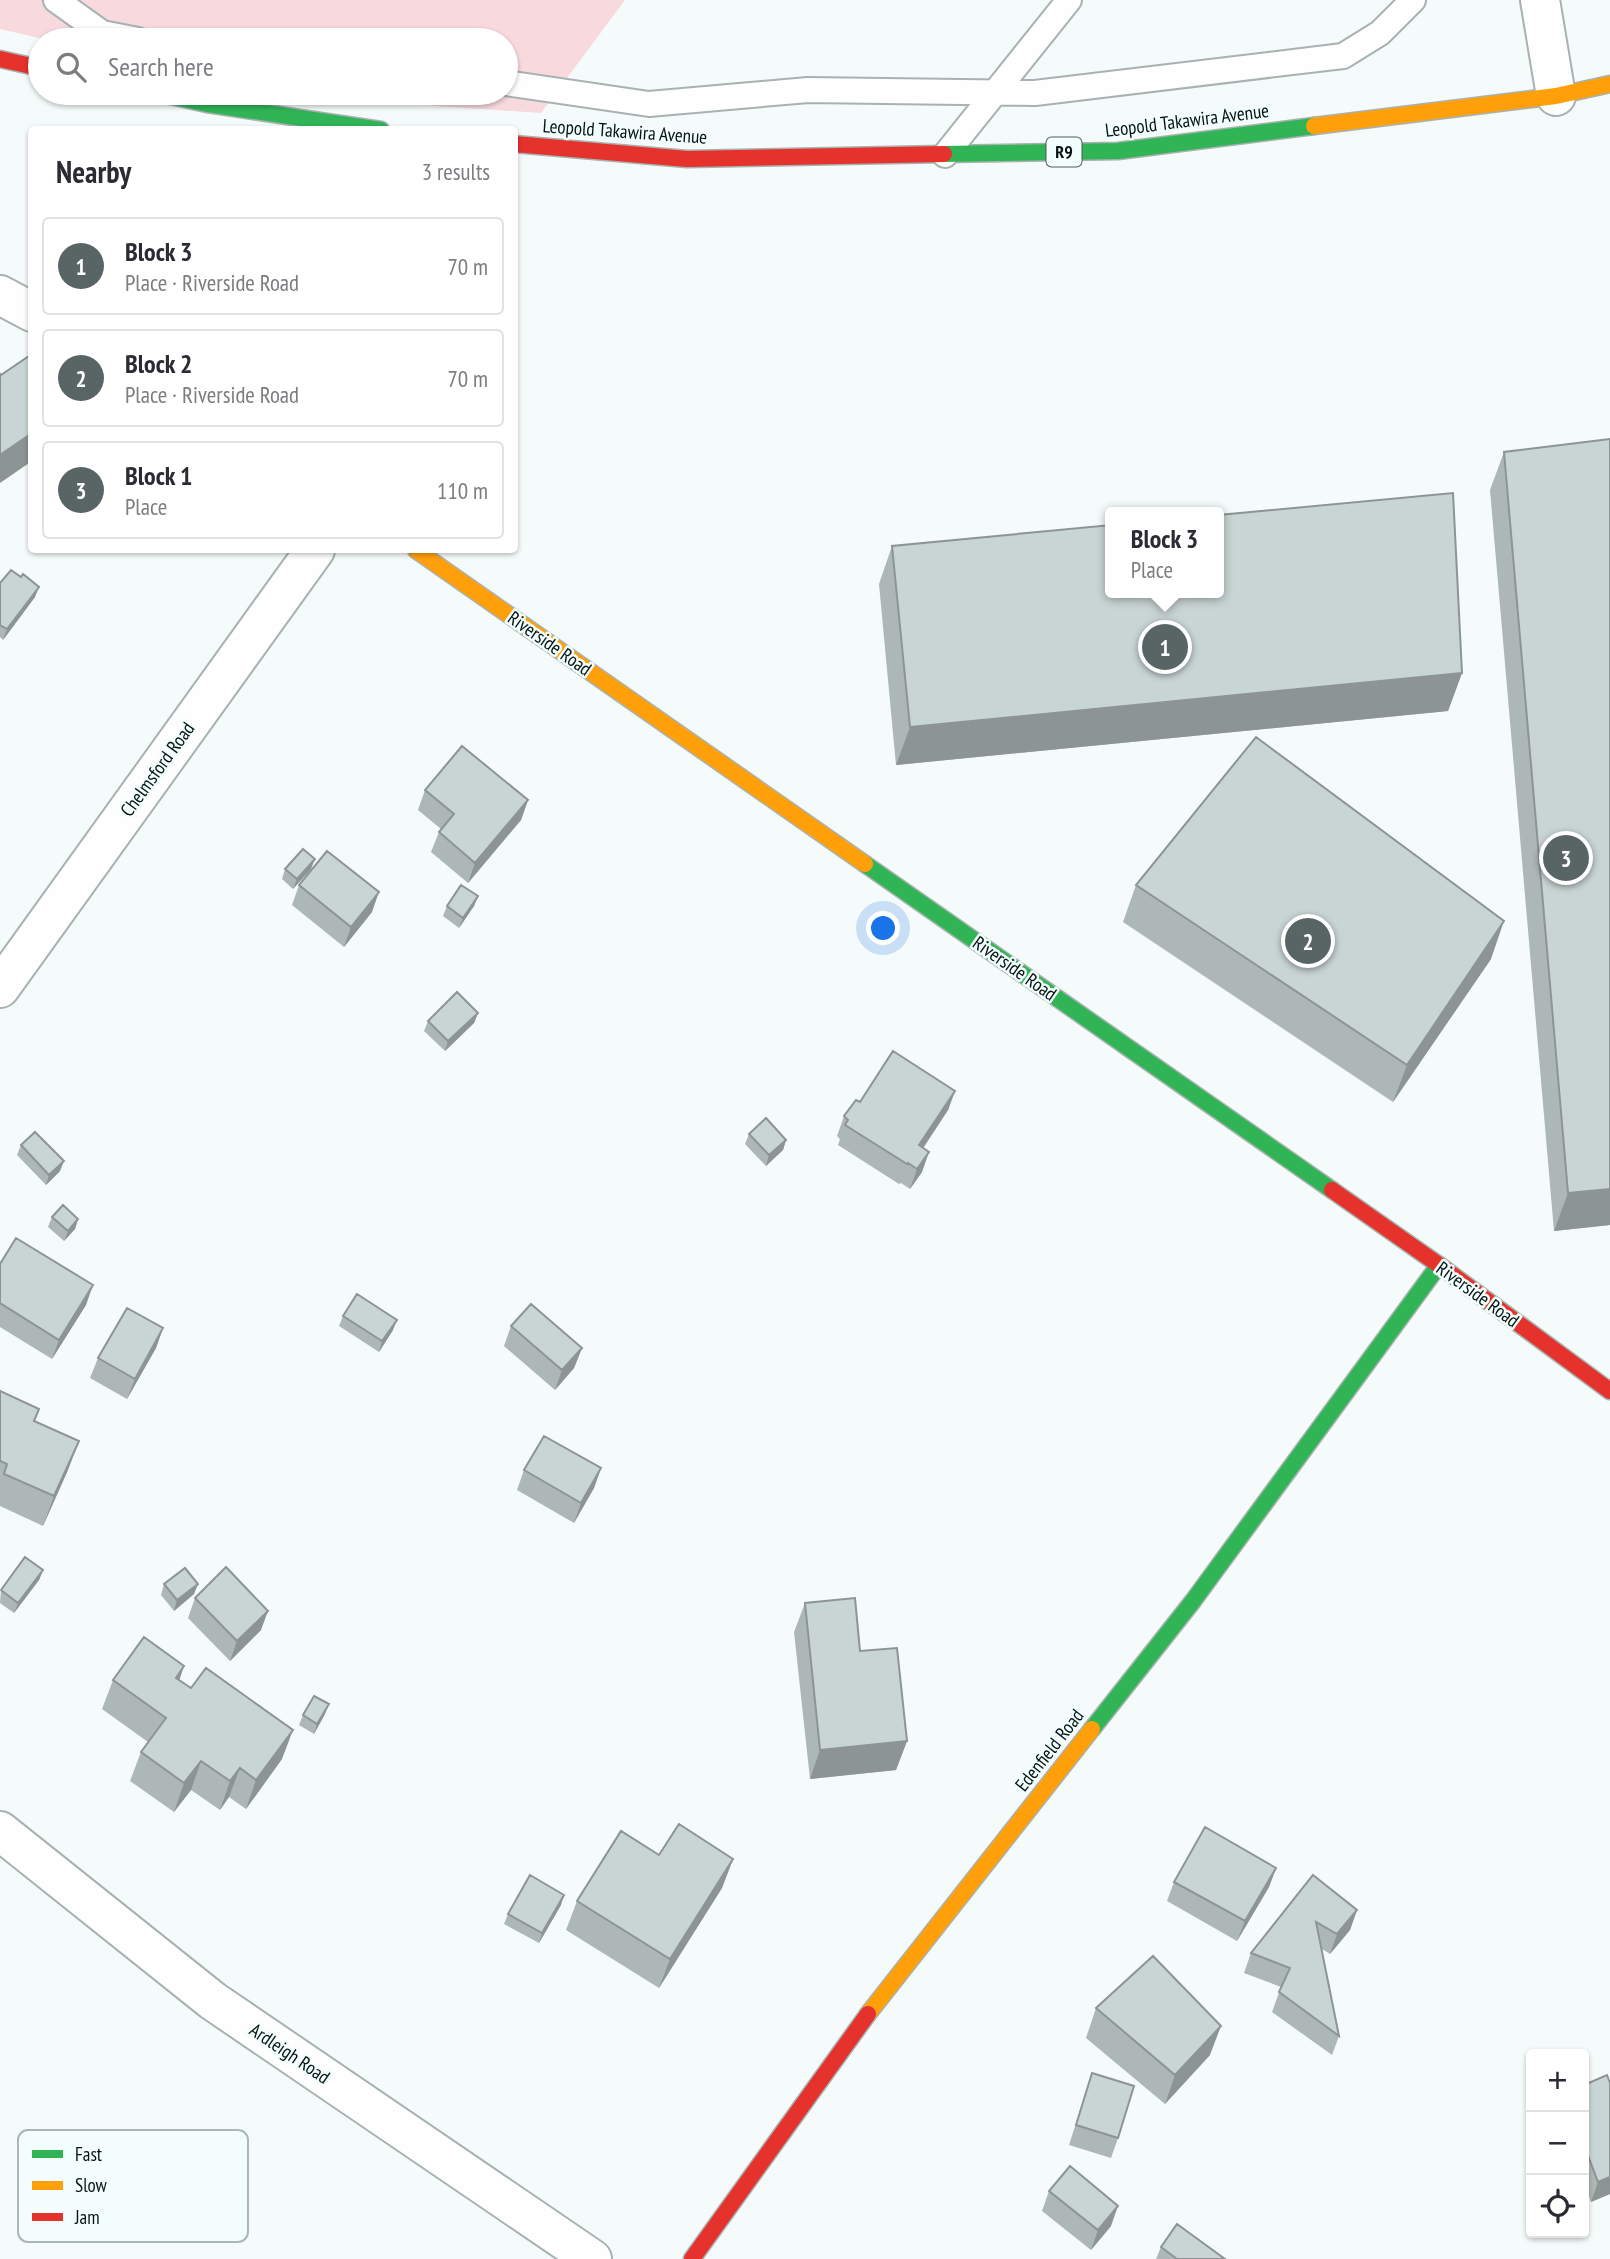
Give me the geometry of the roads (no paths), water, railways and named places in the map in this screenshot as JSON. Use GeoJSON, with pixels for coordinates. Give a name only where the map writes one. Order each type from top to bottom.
{"type":"FeatureCollection","features":[{"type":"Feature","properties":{"kind":"main road"},"geometry":{"type":"LineString","coordinates":[[0,59],[28,65]]}},
{"type":"Feature","properties":{"kind":"main road","name":"Leopold Takawira Avenue"},"geometry":{"type":"LineString","coordinates":[[518,144],[687,159],[1118,151],[1556,96],[1610,84]]}},
{"type":"Feature","properties":{"kind":"main road"},"geometry":{"type":"LineString","coordinates":[[214,105],[354,126]]}},
{"type":"Feature","properties":{"kind":"main road","name":"Riverside Road"},"geometry":{"type":"LineString","coordinates":[[420,553],[1439,1265],[1610,1391]]}},
{"type":"Feature","properties":{"kind":"main road","name":"Edenfield Road"},"geometry":{"type":"LineString","coordinates":[[692,2259],[877,2002],[1194,1601],[1439,1265]]}},
{"type":"Feature","properties":{"kind":"street"},"geometry":{"type":"LineString","coordinates":[[1540,0],[1556,96]]}},
{"type":"Feature","properties":{"kind":"street"},"geometry":{"type":"LineString","coordinates":[[0,295],[28,310]]}},
{"type":"Feature","properties":{"kind":"street","name":"Chelmsford Road"},"geometry":{"type":"LineString","coordinates":[[0,988],[313,553]]}},
{"type":"Feature","properties":{"kind":"street","name":"Ardleigh Road"},"geometry":{"type":"LineString","coordinates":[[0,1831],[213,2001],[592,2259]]}},
{"type":"Feature","properties":{"kind":"lane"},"geometry":{"type":"LineString","coordinates":[[56,0],[95,28]]}},
{"type":"Feature","properties":{"kind":"lane"},"geometry":{"type":"LineString","coordinates":[[945,155],[1069,0]]}},
{"type":"Feature","properties":{"kind":"lane"},"geometry":{"type":"LineString","coordinates":[[518,85],[649,104],[808,90],[1035,93],[1343,56],[1380,33],[1413,0]]}},
{"type":"Feature","properties":{"kind":"place","name":"Block 3"},"geometry":{"type":"Point","coordinates":[1165,647]}},
{"type":"Feature","properties":{"kind":"place","name":"Block 1"},"geometry":{"type":"Point","coordinates":[1566,858]}},
{"type":"Feature","properties":{"kind":"place","name":"Block 2"},"geometry":{"type":"Point","coordinates":[1308,941]}}]}
